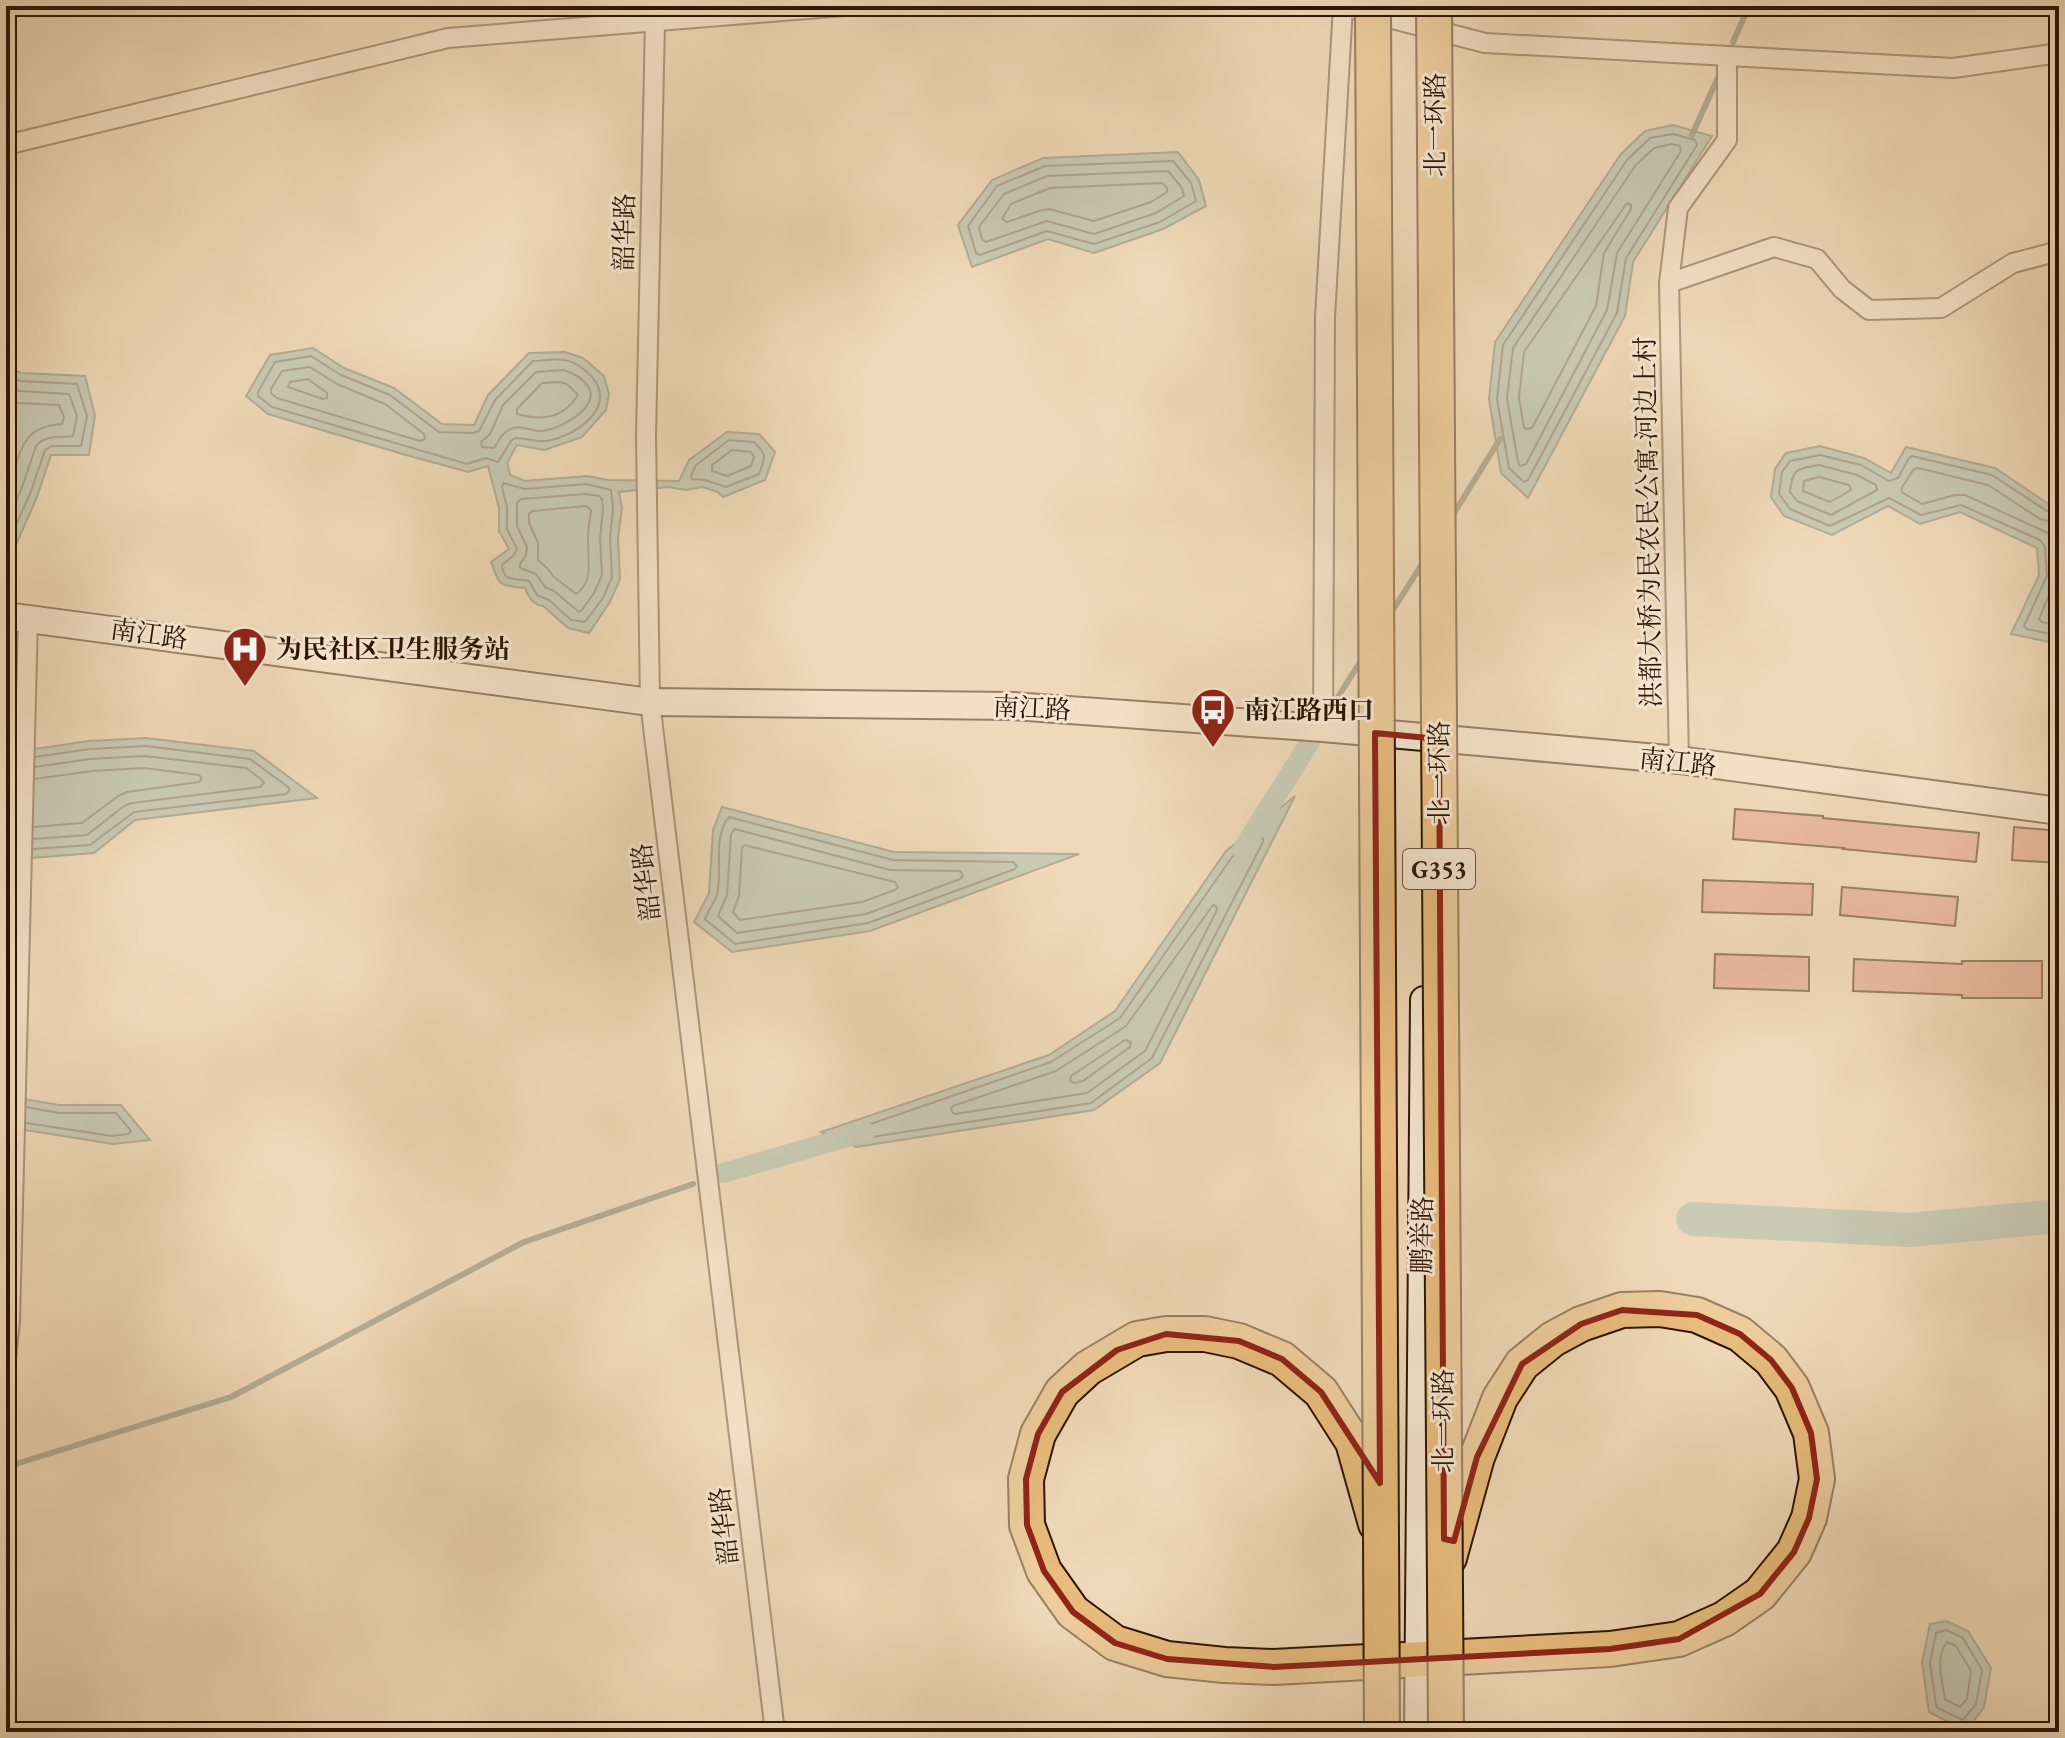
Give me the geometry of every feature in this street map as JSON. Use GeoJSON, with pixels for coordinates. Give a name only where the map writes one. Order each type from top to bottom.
{"type":"FeatureCollection","features":[{"type":"Feature","properties":{"kind":"highway","name":"G353"},"geometry":{"type":"LineString","coordinates":[[1373,6],[1382,1732]]}},
{"type":"Feature","properties":{"kind":"highway","name":"北一环路"},"geometry":{"type":"LineString","coordinates":[[1434,6],[1446,1732]]}},
{"type":"Feature","properties":{"kind":"highway"},"geometry":{"type":"LineString","coordinates":[[1381,1540],[1353,1442],[1321,1392],[1282,1359],[1239,1341],[1205,1334],[1166,1334],[1137,1339],[1088,1368],[1062,1392],[1038,1434],[1026,1479],[1027,1525],[1044,1571],[1073,1612],[1115,1643],[1167,1659],[1274,1667],[1610,1649],[1679,1639],[1724,1619],[1760,1594],[1794,1552],[1809,1518],[1817,1479],[1811,1433],[1792,1388],[1771,1360],[1740,1334],[1697,1315],[1660,1309],[1622,1310],[1581,1324],[1553,1339],[1522,1364],[1500,1398],[1477,1457],[1445,1574]]}},
{"type":"Feature","properties":{"kind":"main road","name":"南江路"},"geometry":{"type":"LineString","coordinates":[[17,617],[650,702],[1013,706],[1323,728],[1679,760],[2059,811]]}},
{"type":"Feature","properties":{"kind":"main road","name":"鹏举路"},"geometry":{"type":"LineString","coordinates":[[1418,1732],[1427,738]]}},
{"type":"Feature","properties":{"kind":"street"},"geometry":{"type":"LineString","coordinates":[[6,145],[448,38],[844,6]]}},
{"type":"Feature","properties":{"kind":"street"},"geometry":{"type":"LineString","coordinates":[[1334,6],[1485,43],[1953,68],[2059,53]]}},
{"type":"Feature","properties":{"kind":"street"},"geometry":{"type":"LineString","coordinates":[[1323,728],[1325,317],[1343,6]]}},
{"type":"Feature","properties":{"kind":"street","name":"韶华路"},"geometry":{"type":"LineString","coordinates":[[655,22],[646,436],[650,702],[775,1732]]}},
{"type":"Feature","properties":{"kind":"street","name":"洪都大桥为民农民公寓-河边上村"},"geometry":{"type":"LineString","coordinates":[[1679,760],[1669,283],[1678,208],[1727,140],[1727,67]]}},
{"type":"Feature","properties":{"kind":"street"},"geometry":{"type":"LineString","coordinates":[[1669,283],[1774,247],[1817,259],[1842,289],[1869,310],[1941,308],[2013,263],[2059,251]]}},
{"type":"Feature","properties":{"kind":"street"},"geometry":{"type":"LineString","coordinates":[[6,1359],[17,617]]}},
{"type":"Feature","properties":{"kind":"highlighted area"},"geometry":{"type":"Polygon","coordinates":[[[1375,733],[1439,739],[1444,1539],[1454,1541],[1477,1457],[1522,1364],[1581,1324],[1622,1310],[1697,1315],[1740,1334],[1771,1360],[1792,1388],[1811,1433],[1817,1479],[1809,1518],[1794,1552],[1760,1594],[1679,1639],[1610,1649],[1274,1667],[1167,1659],[1115,1643],[1073,1612],[1044,1571],[1027,1525],[1026,1479],[1038,1434],[1062,1392],[1117,1350],[1166,1334],[1239,1341],[1282,1359],[1321,1392],[1380,1483],[1375,733]]]}},
{"type":"Feature","properties":{"kind":"water"},"geometry":{"type":"Polygon","coordinates":[[[1673,125],[1712,136],[1633,262],[1625,316],[1528,498],[1501,473],[1489,399],[1495,342],[1621,154],[1645,131],[1673,125]]]}},
{"type":"Feature","properties":{"kind":"water"},"geometry":{"type":"Polygon","coordinates":[[[1178,152],[1199,180],[1206,206],[1163,229],[1094,253],[1048,239],[972,267],[958,225],[992,180],[1043,158],[1178,152]]]}},
{"type":"Feature","properties":{"kind":"water"},"geometry":{"type":"Polygon","coordinates":[[[313,348],[344,368],[394,388],[442,424],[474,425],[488,395],[529,353],[565,352],[583,358],[604,376],[609,394],[606,410],[582,437],[545,450],[517,445],[507,463],[510,475],[525,481],[587,476],[608,480],[679,481],[689,460],[727,432],[759,434],[775,452],[765,480],[723,497],[702,487],[619,492],[622,508],[618,538],[620,579],[610,602],[589,633],[568,628],[534,602],[525,588],[505,585],[499,580],[491,562],[509,549],[499,531],[499,508],[488,466],[468,472],[406,455],[268,414],[246,396],[270,355],[313,348]]]}},
{"type":"Feature","properties":{"kind":"water"},"geometry":{"type":"Polygon","coordinates":[[[6,366],[21,373],[85,376],[95,415],[89,455],[51,455],[37,497],[8,563],[6,562],[6,366]]]}},
{"type":"Feature","properties":{"kind":"water"},"geometry":{"type":"Polygon","coordinates":[[[2059,435],[2059,644],[2011,634],[2039,575],[2037,548],[1960,512],[1920,524],[1888,506],[1832,535],[1784,516],[1771,497],[1775,469],[1786,453],[1820,446],[1864,458],[1891,473],[1906,447],[1995,468],[2050,505],[2052,444],[2059,435]]]}},
{"type":"Feature","properties":{"kind":"water"},"geometry":{"type":"Polygon","coordinates":[[[146,738],[254,751],[317,798],[135,820],[94,853],[6,860],[6,753],[89,741],[146,738]]]}},
{"type":"Feature","properties":{"kind":"water"},"geometry":{"type":"Polygon","coordinates":[[[1295,796],[1160,1063],[1094,1110],[856,1147],[821,1132],[1049,1055],[1115,1011],[1226,851],[1295,796]]]}},
{"type":"Feature","properties":{"kind":"water"},"geometry":{"type":"Polygon","coordinates":[[[722,807],[894,852],[1079,854],[870,931],[732,952],[694,922],[709,893],[713,830],[722,807]]]}},
{"type":"Feature","properties":{"kind":"water"},"geometry":{"type":"Polygon","coordinates":[[[6,1096],[59,1105],[121,1105],[150,1140],[113,1144],[6,1127],[6,1096]]]}},
{"type":"Feature","properties":{"kind":"water"},"geometry":{"type":"Polygon","coordinates":[[[1946,1621],[1968,1631],[1991,1668],[1984,1707],[1966,1731],[1929,1712],[1922,1662],[1930,1624],[1946,1621]]]}},
{"type":"Feature","properties":{"kind":"building"},"geometry":{"type":"Polygon","coordinates":[[[1735,809],[1979,833],[1976,862],[1733,839],[1735,809]]]}},
{"type":"Feature","properties":{"kind":"building"},"geometry":{"type":"Polygon","coordinates":[[[2014,827],[2059,831],[2059,863],[2012,860],[2014,827]]]}},
{"type":"Feature","properties":{"kind":"building"},"geometry":{"type":"Polygon","coordinates":[[[1703,880],[1813,884],[1812,915],[1702,912],[1703,880]]]}},
{"type":"Feature","properties":{"kind":"building"},"geometry":{"type":"Polygon","coordinates":[[[1842,887],[1958,897],[1955,926],[1840,915],[1842,887]]]}},
{"type":"Feature","properties":{"kind":"building"},"geometry":{"type":"Polygon","coordinates":[[[1715,954],[1809,957],[1809,991],[1714,988],[1715,954]]]}},
{"type":"Feature","properties":{"kind":"building"},"geometry":{"type":"Polygon","coordinates":[[[1854,959],[1962,964],[1962,961],[2042,961],[2042,998],[1962,998],[1962,995],[1853,991],[1854,959]]]}},
{"type":"Feature","properties":{"kind":"waterway"},"geometry":{"type":"LineString","coordinates":[[1733,42],[1749,6]]}},
{"type":"Feature","properties":{"kind":"waterway"},"geometry":{"type":"LineString","coordinates":[[1692,135],[1720,73]]}},
{"type":"Feature","properties":{"kind":"waterway"},"geometry":{"type":"LineString","coordinates":[[1451,518],[1500,439]]}},
{"type":"Feature","properties":{"kind":"waterway"},"geometry":{"type":"LineString","coordinates":[[1389,616],[1424,561]]}},
{"type":"Feature","properties":{"kind":"waterway"},"geometry":{"type":"LineString","coordinates":[[1329,711],[1364,656]]}},
{"type":"Feature","properties":{"kind":"waterway"},"geometry":{"type":"LineString","coordinates":[[1242,850],[1310,742]]}},
{"type":"Feature","properties":{"kind":"waterway"},"geometry":{"type":"LineString","coordinates":[[723,1173],[865,1132]]}},
{"type":"Feature","properties":{"kind":"waterway"},"geometry":{"type":"LineString","coordinates":[[6,1467],[231,1397],[524,1242],[693,1184]]}},
{"type":"Feature","properties":{"kind":"waterway"},"geometry":{"type":"LineString","coordinates":[[1693,1219],[1910,1230],[2059,1216]]}},
{"type":"Feature","properties":{"kind":"place","name":"为民社区卫生服务站"},"geometry":{"type":"Point","coordinates":[245,688]}},
{"type":"Feature","properties":{"kind":"place","name":"南江路西口"},"geometry":{"type":"Point","coordinates":[1213,749]}}]}
